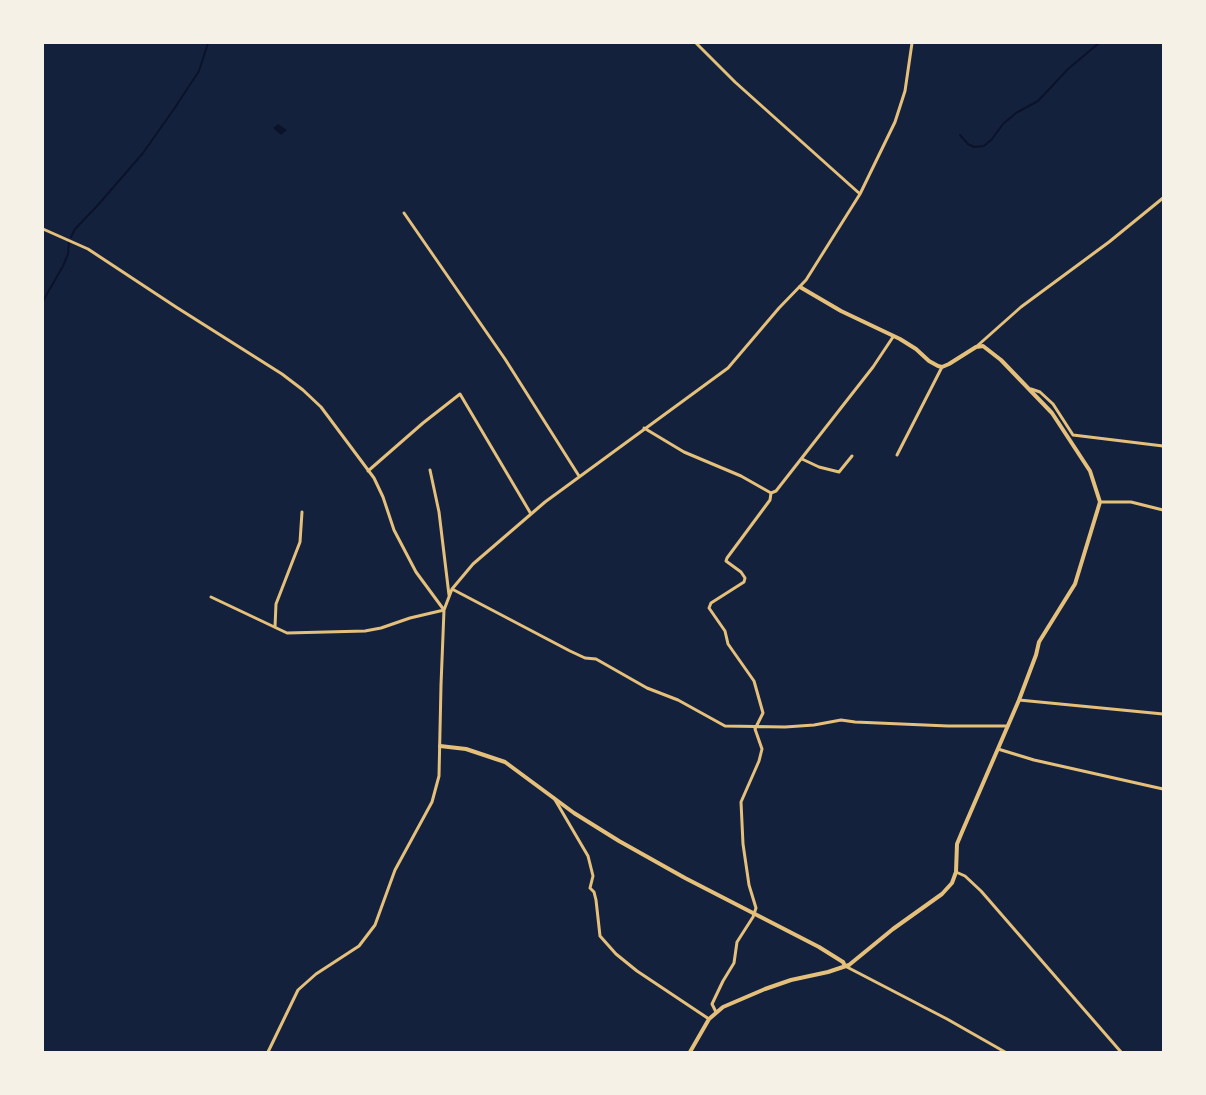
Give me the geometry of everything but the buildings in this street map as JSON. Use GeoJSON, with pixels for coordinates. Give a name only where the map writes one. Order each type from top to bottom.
{"type":"FeatureCollection","features":[{"type":"Feature","properties":{"kind":"street"},"geometry":{"type":"LineString","coordinates":[[696,43],[735,82],[860,194]]}},
{"type":"Feature","properties":{"kind":"street"},"geometry":{"type":"LineString","coordinates":[[268,1052],[280,1024],[298,990],[316,974],[359,946],[375,925],[395,870],[428,811],[435,794],[439,776],[444,610],[452,589],[473,564],[531,514],[579,476],[728,368],[779,308],[800,287],[818,263],[860,194],[901,106],[912,43]]}},
{"type":"Feature","properties":{"kind":"street"},"geometry":{"type":"LineString","coordinates":[[897,455],[942,367],[976,346],[1021,307],[1110,242],[1163,198]]}},
{"type":"Feature","properties":{"kind":"street"},"geometry":{"type":"LineString","coordinates":[[404,213],[506,359],[579,476]]}},
{"type":"Feature","properties":{"kind":"street"},"geometry":{"type":"LineString","coordinates":[[43,229],[88,249],[282,374],[321,407],[368,471],[383,497],[394,530],[416,572],[444,610]]}},
{"type":"Feature","properties":{"kind":"street"},"geometry":{"type":"LineString","coordinates":[[800,287],[841,311],[900,339],[916,349],[929,361],[942,367]]}},
{"type":"Feature","properties":{"kind":"street"},"geometry":{"type":"LineString","coordinates":[[771,493],[776,491],[802,459],[873,368],[893,337]]}},
{"type":"Feature","properties":{"kind":"street"},"geometry":{"type":"LineString","coordinates":[[690,1052],[709,1019],[716,1012],[730,1003],[764,989],[845,966],[942,894],[952,883],[956,872],[957,844],[1019,700],[1041,637],[1075,584],[1100,502],[1090,471],[1052,413],[1031,389],[990,351],[983,346],[976,346]]}},
{"type":"Feature","properties":{"kind":"street"},"geometry":{"type":"LineString","coordinates":[[1031,389],[1040,392],[1053,404],[1073,435],[1163,446]]}},
{"type":"Feature","properties":{"kind":"street"},"geometry":{"type":"LineString","coordinates":[[368,471],[423,423],[460,394],[531,514]]}},
{"type":"Feature","properties":{"kind":"street"},"geometry":{"type":"LineString","coordinates":[[644,428],[684,452],[741,476],[771,493]]}},
{"type":"Feature","properties":{"kind":"street"},"geometry":{"type":"LineString","coordinates":[[802,459],[819,467],[839,472],[852,456]]}},
{"type":"Feature","properties":{"kind":"street"},"geometry":{"type":"LineString","coordinates":[[430,470],[439,512],[449,597]]}},
{"type":"Feature","properties":{"kind":"street"},"geometry":{"type":"LineString","coordinates":[[716,1012],[712,1004],[722,981],[734,963],[737,942],[753,917],[756,904],[749,885],[743,844],[741,802],[759,761],[762,749],[755,729],[763,713],[754,681],[728,644],[725,631],[709,608],[712,603],[744,582],[745,578],[741,572],[726,561],[770,500],[771,493]]}},
{"type":"Feature","properties":{"kind":"street"},"geometry":{"type":"LineString","coordinates":[[1100,502],[1131,502],[1163,510]]}},
{"type":"Feature","properties":{"kind":"street"},"geometry":{"type":"LineString","coordinates":[[275,627],[276,604],[300,542],[302,512]]}},
{"type":"Feature","properties":{"kind":"street"},"geometry":{"type":"LineString","coordinates":[[452,589],[570,651],[586,658],[596,659],[647,688],[678,700],[724,726],[799,726],[841,720],[855,722],[948,726],[1008,726]]}},
{"type":"Feature","properties":{"kind":"street"},"geometry":{"type":"LineString","coordinates":[[211,597],[287,633],[365,632],[410,618],[444,610]]}},
{"type":"Feature","properties":{"kind":"street"},"geometry":{"type":"LineString","coordinates":[[1019,700],[1163,714]]}},
{"type":"Feature","properties":{"kind":"street"},"geometry":{"type":"LineString","coordinates":[[440,746],[466,749],[505,762],[574,812],[619,841],[835,956],[843,962],[845,966],[947,1019],[1005,1052]]}},
{"type":"Feature","properties":{"kind":"street"},"geometry":{"type":"LineString","coordinates":[[998,749],[1034,760],[1163,789]]}},
{"type":"Feature","properties":{"kind":"street"},"geometry":{"type":"LineString","coordinates":[[553,797],[588,856],[593,876],[590,888],[594,892],[596,900],[600,936],[616,954],[637,971],[709,1019]]}},
{"type":"Feature","properties":{"kind":"street"},"geometry":{"type":"LineString","coordinates":[[956,872],[965,876],[981,891],[1121,1052]]}},
{"type":"Feature","properties":{"kind":"water"},"geometry":{"type":"Polygon","coordinates":[[[278,124],[287,130],[281,135],[273,128],[278,124]]]}},
{"type":"Feature","properties":{"kind":"waterway"},"geometry":{"type":"LineString","coordinates":[[71,237],[75,229],[143,153],[199,71],[208,43]]}},
{"type":"Feature","properties":{"kind":"waterway"},"geometry":{"type":"LineString","coordinates":[[960,135],[968,144],[974,147],[984,146],[992,139],[1003,124],[1016,113],[1038,101],[1068,69],[1099,43]]}},
{"type":"Feature","properties":{"kind":"waterway"},"geometry":{"type":"LineString","coordinates":[[43,301],[63,266],[68,254],[69,242]]}}]}
